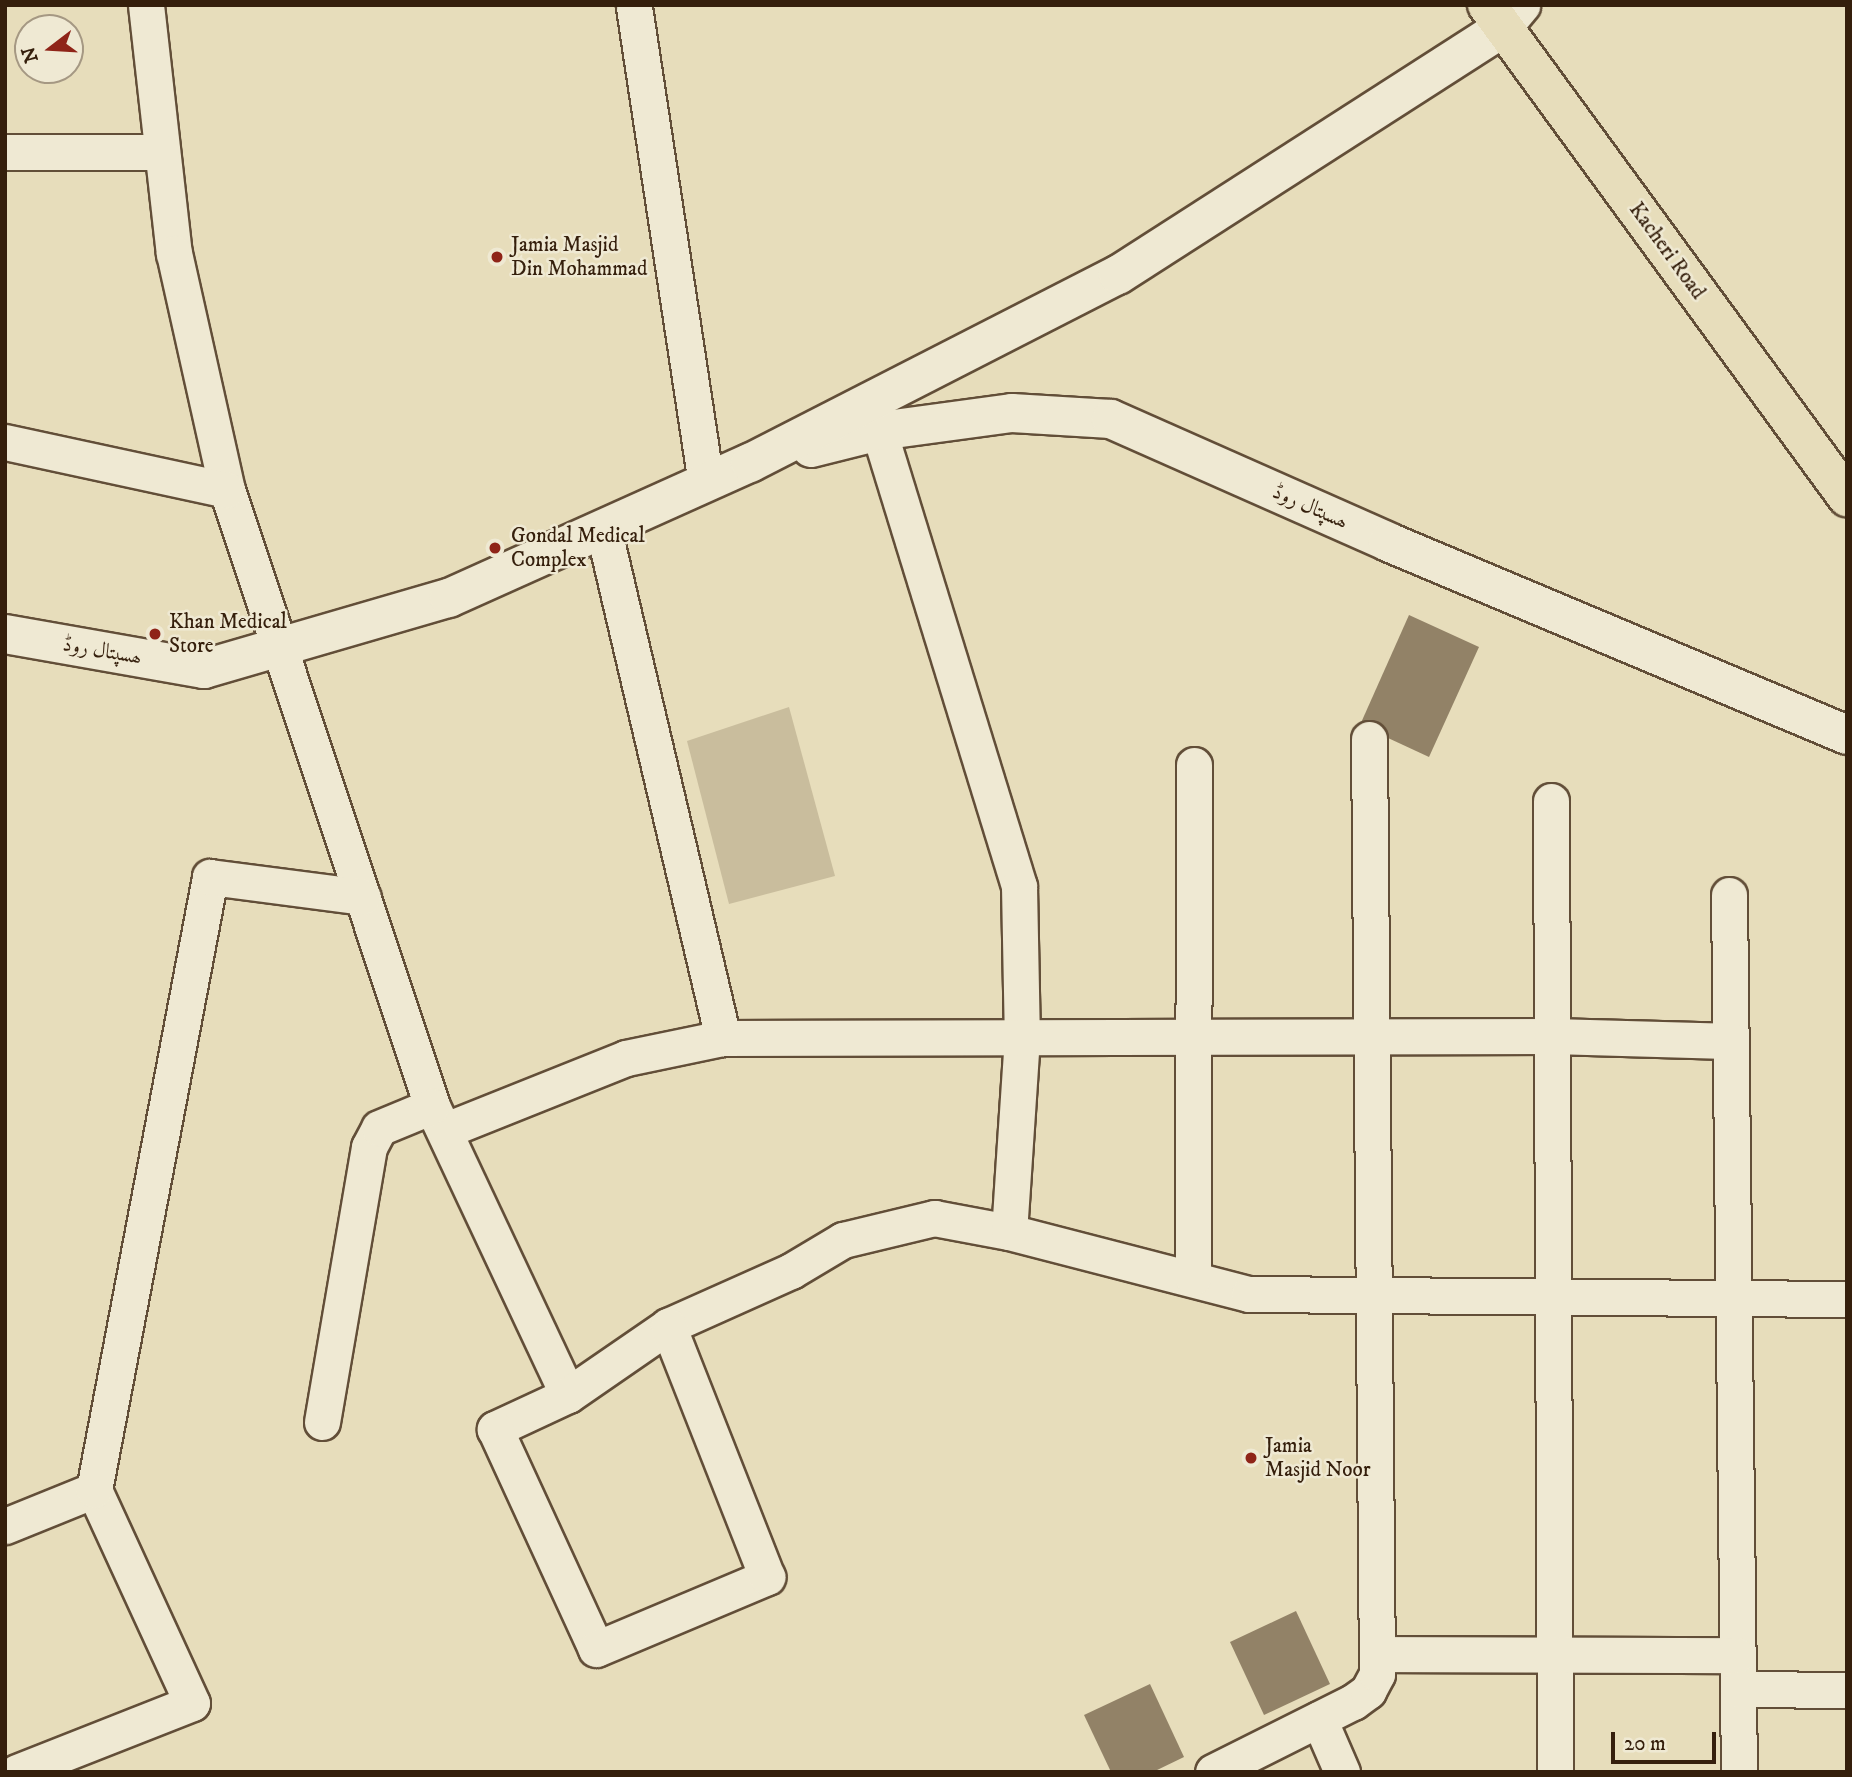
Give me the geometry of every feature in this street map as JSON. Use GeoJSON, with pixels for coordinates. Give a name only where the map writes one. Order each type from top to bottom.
{"type":"FeatureCollection","features":[{"type":"Feature","properties":{"kind":"main road"},"geometry":{"type":"LineString","coordinates":[[750,463],[1118,275],[1504,13]]}},
{"type":"Feature","properties":{"kind":"main road","name":"Kacheri Road"},"geometry":{"type":"LineString","coordinates":[[1504,13],[1847,497]]}},
{"type":"Feature","properties":{"kind":"main road","name":"ھسپتال روڈ"},"geometry":{"type":"LineString","coordinates":[[5,634],[204,669],[449,598],[604,532],[706,481],[750,463],[879,431],[1012,413],[1111,419],[1388,542],[1847,735]]}},
{"type":"Feature","properties":{"kind":"street"},"geometry":{"type":"LineString","coordinates":[[146,5],[160,152],[174,253],[227,490],[439,1118],[568,1395]]}},
{"type":"Feature","properties":{"kind":"street"},"geometry":{"type":"LineString","coordinates":[[634,7],[706,481]]}},
{"type":"Feature","properties":{"kind":"street"},"geometry":{"type":"LineString","coordinates":[[5,152],[160,152]]}},
{"type":"Feature","properties":{"kind":"street"},"geometry":{"type":"LineString","coordinates":[[879,431],[1020,886],[1021,1037],[1009,1232]]}},
{"type":"Feature","properties":{"kind":"street"},"geometry":{"type":"LineString","coordinates":[[5,442],[227,490]]}},
{"type":"Feature","properties":{"kind":"street"},"geometry":{"type":"LineString","coordinates":[[604,532],[723,1038]]}},
{"type":"Feature","properties":{"kind":"street"},"geometry":{"type":"LineString","coordinates":[[1213,1772],[1319,1719],[1368,1691],[1377,1674],[1380,1654],[1377,1296],[1370,1037],[1369,739]]}},
{"type":"Feature","properties":{"kind":"street"},"geometry":{"type":"LineString","coordinates":[[1193,1278],[1194,765]]}},
{"type":"Feature","properties":{"kind":"street"},"geometry":{"type":"LineString","coordinates":[[1551,801],[1555,1772]]}},
{"type":"Feature","properties":{"kind":"street"},"geometry":{"type":"LineString","coordinates":[[17,1772],[192,1703],[94,1490],[210,877],[363,897]]}},
{"type":"Feature","properties":{"kind":"street"},"geometry":{"type":"LineString","coordinates":[[1729,895],[1738,1772]]}},
{"type":"Feature","properties":{"kind":"street"},"geometry":{"type":"LineString","coordinates":[[322,1422],[369,1147],[379,1128],[439,1118],[626,1058],[723,1038],[1552,1036],[1731,1041]]}},
{"type":"Feature","properties":{"kind":"street"},"geometry":{"type":"LineString","coordinates":[[668,1326],[767,1577],[596,1649],[495,1429],[568,1395],[668,1326],[791,1271],[843,1240],[934,1219],[1009,1232],[1249,1294],[1847,1299]]}},
{"type":"Feature","properties":{"kind":"street"},"geometry":{"type":"LineString","coordinates":[[5,1525],[94,1490]]}},
{"type":"Feature","properties":{"kind":"street"},"geometry":{"type":"LineString","coordinates":[[1380,1654],[1556,1657],[1737,1672],[1847,1690]]}},
{"type":"Feature","properties":{"kind":"street"},"geometry":{"type":"LineString","coordinates":[[1319,1719],[1342,1772]]}},
{"type":"Feature","properties":{"kind":"shaded area"},"geometry":{"type":"Polygon","coordinates":[[[789,707],[835,876],[729,904],[687,741],[789,707]]]}},
{"type":"Feature","properties":{"kind":"building"},"geometry":{"type":"Polygon","coordinates":[[[1409,615],[1479,647],[1429,757],[1360,725],[1409,615]]]}},
{"type":"Feature","properties":{"kind":"building"},"geometry":{"type":"Polygon","coordinates":[[[1296,1611],[1330,1684],[1264,1715],[1230,1642],[1296,1611]]]}},
{"type":"Feature","properties":{"kind":"building"},"geometry":{"type":"Polygon","coordinates":[[[1150,1684],[1184,1757],[1153,1772],[1111,1772],[1084,1715],[1150,1684]]]}},
{"type":"Feature","properties":{"kind":"place","name":"Jamia Masjid Din Mohammad"},"geometry":{"type":"Point","coordinates":[497,257]}},
{"type":"Feature","properties":{"kind":"place","name":"Gondal Medical Complex"},"geometry":{"type":"Point","coordinates":[495,548]}},
{"type":"Feature","properties":{"kind":"place","name":"Khan Medical Store"},"geometry":{"type":"Point","coordinates":[155,634]}},
{"type":"Feature","properties":{"kind":"place","name":"Jamia Masjid Noor"},"geometry":{"type":"Point","coordinates":[1251,1458]}}]}
